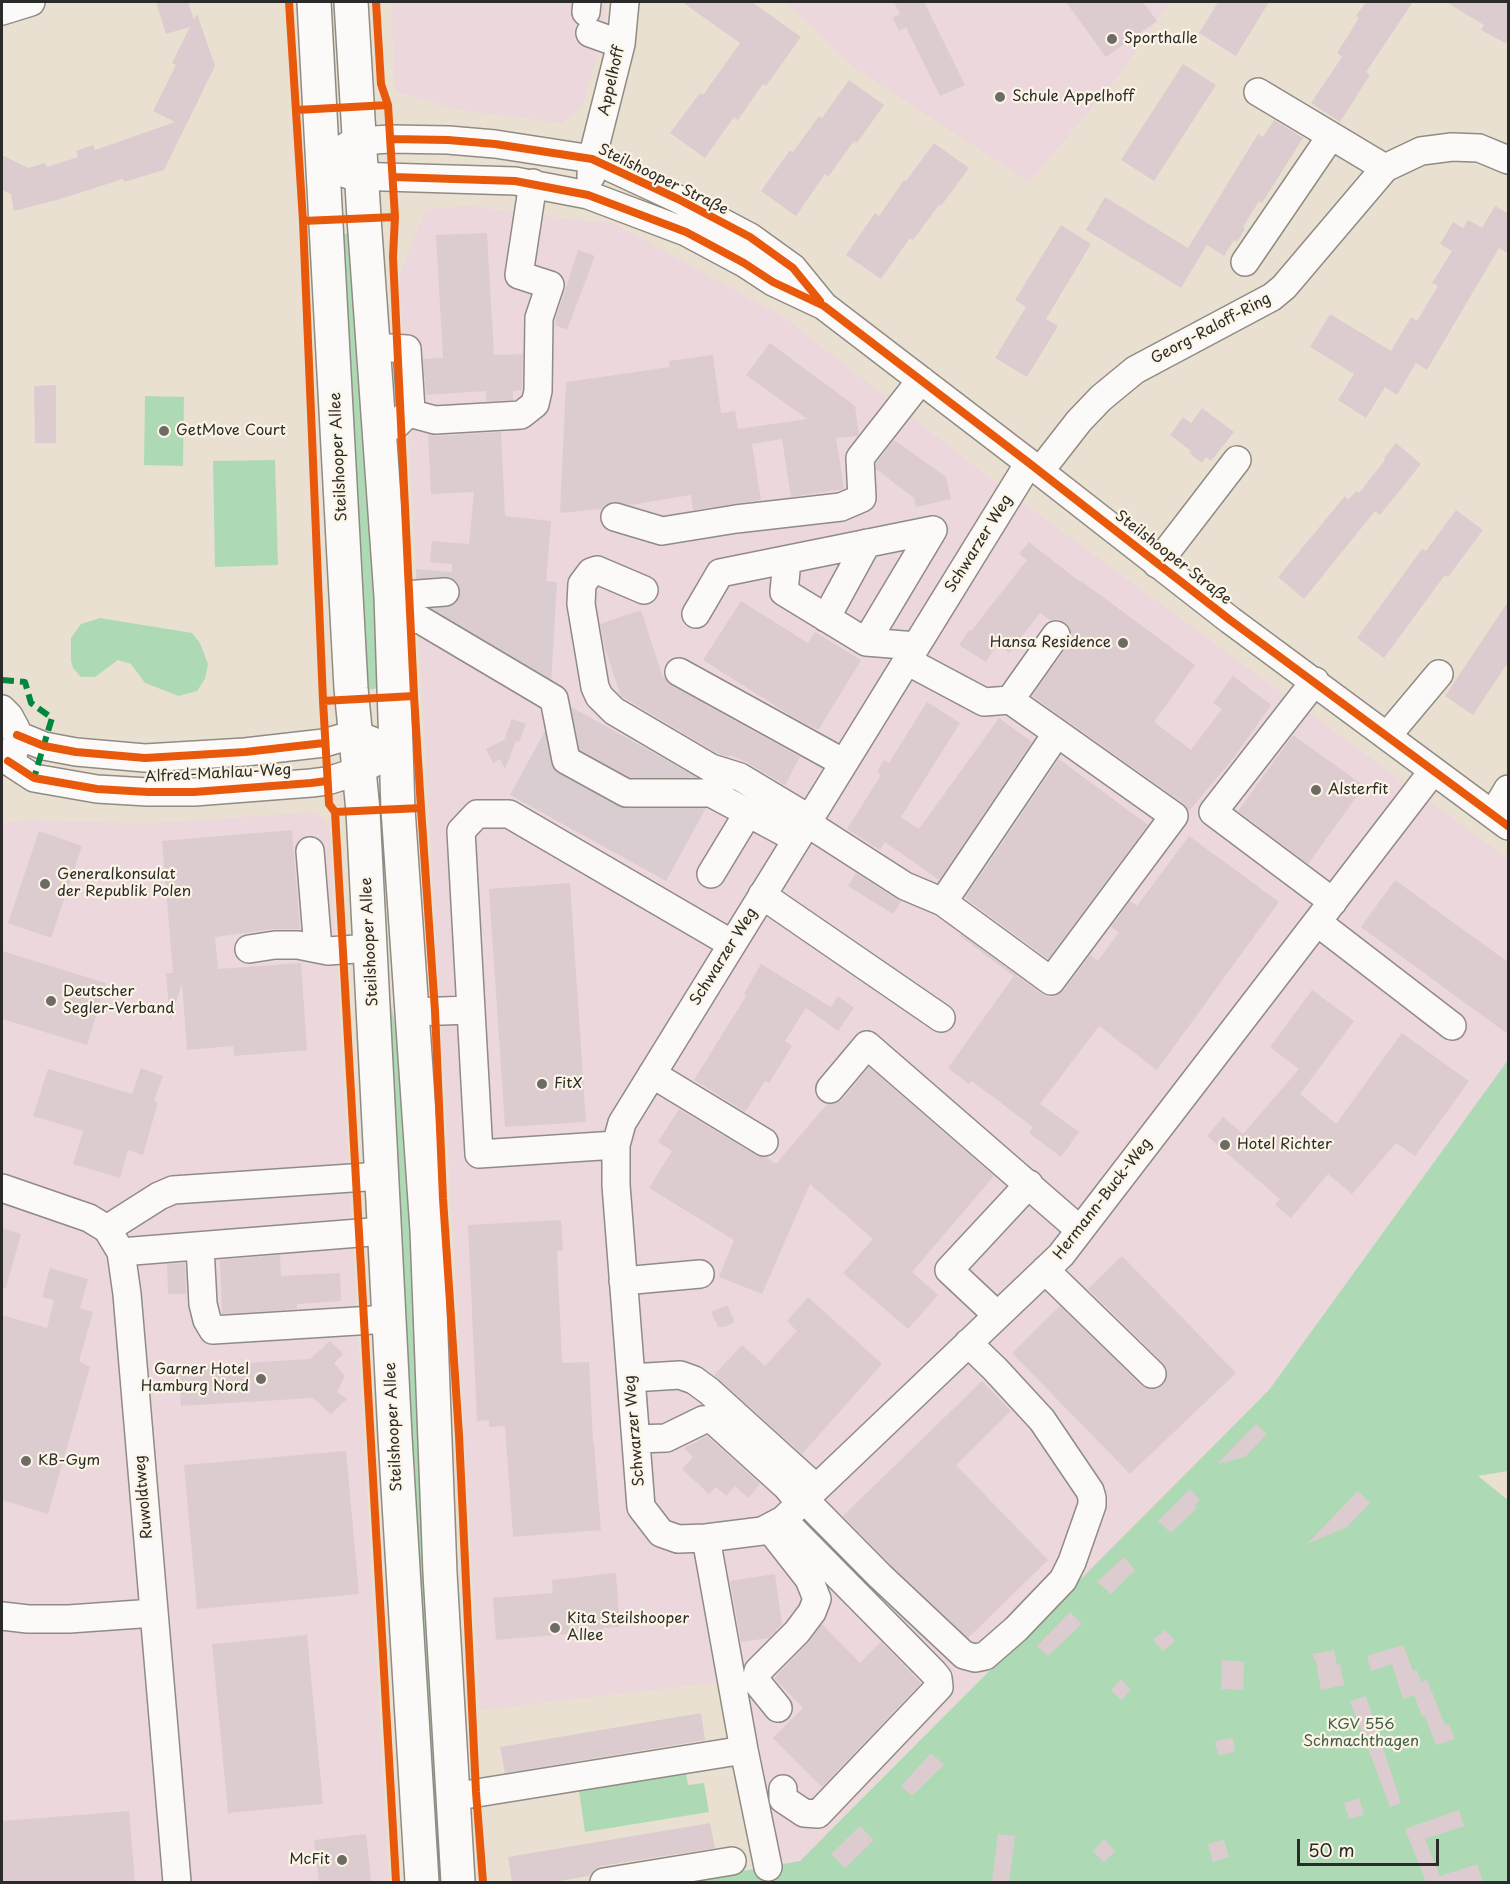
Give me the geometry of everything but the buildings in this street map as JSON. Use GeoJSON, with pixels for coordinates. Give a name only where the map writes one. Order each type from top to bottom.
{"type":"FeatureCollection","features":[{"type":"Feature","properties":{"kind":"main road","name":"Steilshooper Allee"},"geometry":{"type":"LineString","coordinates":[[314,2],[351,688],[363,811],[384,1231],[422,1882]]}},
{"type":"Feature","properties":{"kind":"main road"},"geometry":{"type":"LineString","coordinates":[[351,2],[361,177],[392,608],[398,809],[427,1230],[440,1573],[458,1882]]}},
{"type":"Feature","properties":{"kind":"street"},"geometry":{"type":"LineString","coordinates":[[2,11],[31,2]]}},
{"type":"Feature","properties":{"kind":"street","name":"Appelhoff"},"geometry":{"type":"LineString","coordinates":[[588,195],[592,159],[621,44],[625,2]]}},
{"type":"Feature","properties":{"kind":"street"},"geometry":{"type":"LineString","coordinates":[[587,16],[621,44]]}},
{"type":"Feature","properties":{"kind":"street"},"geometry":{"type":"LineString","coordinates":[[1258,92],[1385,168]]}},
{"type":"Feature","properties":{"kind":"street"},"geometry":{"type":"LineString","coordinates":[[1245,262],[1331,136]]}},
{"type":"Feature","properties":{"kind":"street","name":"Steilshooper Straße"},"geometry":{"type":"LineString","coordinates":[[824,306],[793,268],[750,237],[678,199],[592,159],[535,149],[459,141],[390,139],[359,141],[323,162],[340,172],[361,177],[532,183],[588,195],[687,232],[744,263],[773,282],[824,306],[1230,620],[1501,820]]}},
{"type":"Feature","properties":{"kind":"street","name":"Georg-Raloff-Ring"},"geometry":{"type":"LineString","coordinates":[[1034,467],[1101,398],[1135,370],[1272,297],[1284,287],[1385,168],[1421,151],[1452,147],[1479,148],[1509,160]]}},
{"type":"Feature","properties":{"kind":"street"},"geometry":{"type":"LineString","coordinates":[[410,413],[435,420],[521,415],[535,404],[538,390],[539,318],[550,285],[519,275],[532,183]]}},
{"type":"Feature","properties":{"kind":"street"},"geometry":{"type":"LineString","coordinates":[[644,216],[678,199]]}},
{"type":"Feature","properties":{"kind":"street"},"geometry":{"type":"LineString","coordinates":[[744,263],[750,237]]}},
{"type":"Feature","properties":{"kind":"street"},"geometry":{"type":"LineString","coordinates":[[373,347],[407,350],[411,410],[380,439]]}},
{"type":"Feature","properties":{"kind":"street"},"geometry":{"type":"LineString","coordinates":[[615,517],[662,531],[736,519],[842,507],[862,498],[860,458],[921,380]]}},
{"type":"Feature","properties":{"kind":"street"},"geometry":{"type":"LineString","coordinates":[[1157,564],[1237,460]]}},
{"type":"Feature","properties":{"kind":"street","name":"Schwarzer Weg"},"geometry":{"type":"LineString","coordinates":[[706,1538],[678,1539],[661,1533],[641,1507],[616,1185],[616,1145],[622,1123],[912,653],[1034,467]]}},
{"type":"Feature","properties":{"kind":"street"},"geometry":{"type":"LineString","coordinates":[[696,614],[720,573],[933,530],[866,642]]}},
{"type":"Feature","properties":{"kind":"street"},"geometry":{"type":"LineString","coordinates":[[826,618],[867,543]]}},
{"type":"Feature","properties":{"kind":"street"},"geometry":{"type":"LineString","coordinates":[[644,590],[597,570],[591,572],[582,584],[581,604],[595,687],[599,696],[614,711],[711,768],[740,777],[805,827],[905,886],[943,902],[1051,981],[1174,816],[1010,700],[984,702],[912,653],[866,642],[784,592],[787,560]]}},
{"type":"Feature","properties":{"kind":"street"},"geometry":{"type":"LineString","coordinates":[[392,608],[445,592]]}},
{"type":"Feature","properties":{"kind":"street"},"geometry":{"type":"LineString","coordinates":[[392,608],[419,619],[554,699],[566,760],[606,782],[626,792],[711,793],[748,813],[805,827]]}},
{"type":"Feature","properties":{"kind":"street"},"geometry":{"type":"LineString","coordinates":[[1010,700],[1056,635]]}},
{"type":"Feature","properties":{"kind":"street"},"geometry":{"type":"LineString","coordinates":[[679,672],[844,763]]}},
{"type":"Feature","properties":{"kind":"street"},"geometry":{"type":"LineString","coordinates":[[1387,736],[1439,674]]}},
{"type":"Feature","properties":{"kind":"street"},"geometry":{"type":"LineString","coordinates":[[1315,681],[1213,812],[1452,1026]]}},
{"type":"Feature","properties":{"kind":"street"},"geometry":{"type":"LineString","coordinates":[[2,709],[13,723],[17,735],[16,747],[5,764]]}},
{"type":"Feature","properties":{"kind":"street"},"geometry":{"type":"LineString","coordinates":[[943,902],[1057,733]]}},
{"type":"Feature","properties":{"kind":"street","name":"Alfred-Mahlau-Weg"},"geometry":{"type":"LineString","coordinates":[[17,735],[44,746],[76,752],[145,758],[245,752],[324,742],[355,735]]}},
{"type":"Feature","properties":{"kind":"street"},"geometry":{"type":"LineString","coordinates":[[355,735],[397,750]]}},
{"type":"Feature","properties":{"kind":"street","name":"Alfred-Mahlau-Weg"},"geometry":{"type":"LineString","coordinates":[[5,764],[34,778],[97,789],[194,792],[311,783],[359,771],[397,750]]}},
{"type":"Feature","properties":{"kind":"street","name":"Hermann-Buck-Weg"},"geometry":{"type":"LineString","coordinates":[[794,1508],[1061,1255],[1433,771]]}},
{"type":"Feature","properties":{"kind":"street"},"geometry":{"type":"LineString","coordinates":[[1501,820],[1509,789]]}},
{"type":"Feature","properties":{"kind":"street"},"geometry":{"type":"LineString","coordinates":[[711,874],[748,813]]}},
{"type":"Feature","properties":{"kind":"street"},"geometry":{"type":"LineString","coordinates":[[616,1145],[479,1154],[460,831],[477,814],[509,814],[732,944]]}},
{"type":"Feature","properties":{"kind":"street"},"geometry":{"type":"LineString","coordinates":[[310,851],[318,949]]}},
{"type":"Feature","properties":{"kind":"street"},"geometry":{"type":"LineString","coordinates":[[762,895],[941,1018]]}},
{"type":"Feature","properties":{"kind":"street"},"geometry":{"type":"LineString","coordinates":[[249,949],[287,945],[328,951],[370,948]]}},
{"type":"Feature","properties":{"kind":"street"},"geometry":{"type":"LineString","coordinates":[[412,1012],[471,1010]]}},
{"type":"Feature","properties":{"kind":"street"},"geometry":{"type":"LineString","coordinates":[[830,1089],[867,1045],[1080,1230]]}},
{"type":"Feature","properties":{"kind":"street"},"geometry":{"type":"LineString","coordinates":[[652,1074],[764,1142]]}},
{"type":"Feature","properties":{"kind":"street"},"geometry":{"type":"LineString","coordinates":[[113,1240],[159,1196],[173,1190],[381,1176]]}},
{"type":"Feature","properties":{"kind":"street"},"geometry":{"type":"LineString","coordinates":[[997,1316],[949,1270],[1029,1184]]}},
{"type":"Feature","properties":{"kind":"street"},"geometry":{"type":"LineString","coordinates":[[2,1188],[89,1218],[113,1240],[200,1246],[384,1231]]}},
{"type":"Feature","properties":{"kind":"street","name":"Ruwoldtweg"},"geometry":{"type":"LineString","coordinates":[[113,1240],[127,1294],[177,1882]]}},
{"type":"Feature","properties":{"kind":"street"},"geometry":{"type":"LineString","coordinates":[[200,1246],[202,1304],[207,1320],[213,1329],[389,1319]]}},
{"type":"Feature","properties":{"kind":"street"},"geometry":{"type":"LineString","coordinates":[[1045,1270],[1152,1374]]}},
{"type":"Feature","properties":{"kind":"street"},"geometry":{"type":"LineString","coordinates":[[623,1281],[700,1275]]}},
{"type":"Feature","properties":{"kind":"street"},"geometry":{"type":"LineString","coordinates":[[794,1508],[889,1584],[964,1654],[975,1658],[985,1656],[1016,1629],[1063,1580],[1072,1562],[1092,1506],[1092,1498],[1090,1491],[1042,1420],[968,1343]]}},
{"type":"Feature","properties":{"kind":"street"},"geometry":{"type":"LineString","coordinates":[[631,1378],[680,1375],[694,1380],[794,1508],[938,1678],[939,1687],[818,1814],[804,1813],[783,1799],[783,1789]]}},
{"type":"Feature","properties":{"kind":"street"},"geometry":{"type":"LineString","coordinates":[[636,1439],[666,1438],[703,1420],[712,1419],[787,1487],[794,1508],[809,1579],[817,1599],[812,1612],[797,1632],[758,1671],[756,1681],[778,1708]]}},
{"type":"Feature","properties":{"kind":"street"},"geometry":{"type":"LineString","coordinates":[[768,1867],[744,1750],[706,1538],[762,1531],[794,1508]]}},
{"type":"Feature","properties":{"kind":"street"},"geometry":{"type":"LineString","coordinates":[[2,1616],[28,1619],[69,1619],[154,1613]]}},
{"type":"Feature","properties":{"kind":"street"},"geometry":{"type":"LineString","coordinates":[[452,1797],[744,1750]]}},
{"type":"Feature","properties":{"kind":"street"},"geometry":{"type":"LineString","coordinates":[[604,1882],[732,1861]]}},
{"type":"Feature","properties":{"kind":"shaded area"},"geometry":{"type":"Polygon","coordinates":[[[391,2],[606,2],[604,34],[582,107],[562,123],[460,110],[395,91],[391,2]]]}},
{"type":"Feature","properties":{"kind":"shaded area","name":"Schule Appelhoff"},"geometry":{"type":"Polygon","coordinates":[[[786,2],[1170,2],[1111,86],[1029,182],[853,67],[786,2]]]}},
{"type":"Feature","properties":{"kind":"shaded area"},"geometry":{"type":"Polygon","coordinates":[[[468,206],[593,222],[612,222],[785,318],[999,485],[1508,859],[1508,1060],[1269,1390],[800,1861],[768,1867],[731,1681],[480,1710],[418,625],[557,582],[416,569],[399,276],[426,209],[468,206]]]}},
{"type":"Feature","properties":{"kind":"shaded area"},"geometry":{"type":"Polygon","coordinates":[[[416,569],[557,582],[551,686],[417,607],[416,569]]]}},
{"type":"Feature","properties":{"kind":"shaded area"},"geometry":{"type":"Polygon","coordinates":[[[553,697],[717,788],[666,881],[510,795],[560,704],[553,697]]]}},
{"type":"Feature","properties":{"kind":"shaded area"},"geometry":{"type":"Polygon","coordinates":[[[315,812],[329,823],[389,1882],[2,1882],[3,823],[28,820],[144,824],[315,812]]]}},
{"type":"Feature","properties":{"kind":"green space"},"geometry":{"type":"Polygon","coordinates":[[[353,232],[385,687],[366,690],[341,235],[353,232]]]}},
{"type":"Feature","properties":{"kind":"green space","name":"GetMove Court"},"geometry":{"type":"Polygon","coordinates":[[[145,396],[184,397],[183,466],[144,465],[145,396]]]}},
{"type":"Feature","properties":{"kind":"green space"},"geometry":{"type":"Polygon","coordinates":[[[275,460],[278,565],[215,567],[213,461],[275,460]]]}},
{"type":"Feature","properties":{"kind":"green space"},"geometry":{"type":"Polygon","coordinates":[[[100,618],[192,633],[200,643],[208,664],[205,679],[197,691],[179,696],[145,683],[131,664],[118,660],[95,677],[81,677],[73,668],[71,661],[71,638],[81,624],[100,618]]]}},
{"type":"Feature","properties":{"kind":"green space"},"geometry":{"type":"Polygon","coordinates":[[[386,982],[408,1085],[446,1882],[433,1882],[386,982]]]}},
{"type":"Feature","properties":{"kind":"green space","name":"KGV 556 Schmachthagen"},"geometry":{"type":"Polygon","coordinates":[[[1508,1060],[1508,1471],[1478,1476],[1508,1500],[1508,1882],[680,1882],[800,1861],[1269,1390],[1508,1060]]]}},
{"type":"Feature","properties":{"kind":"green space"},"geometry":{"type":"Polygon","coordinates":[[[685,1767],[688,1785],[704,1783],[709,1812],[585,1832],[578,1784],[685,1767]]]}},
{"type":"Feature","properties":{"kind":"marked path"},"geometry":{"type":"LineString","coordinates":[[2,680],[25,682],[31,703],[52,718],[34,778]]}},
{"type":"Feature","properties":{"kind":"cycle path"},"geometry":{"type":"LineString","coordinates":[[289,2],[303,221],[323,701]]}},
{"type":"Feature","properties":{"kind":"cycle path"},"geometry":{"type":"LineString","coordinates":[[376,2],[381,84],[388,105]]}},
{"type":"Feature","properties":{"kind":"cycle path"},"geometry":{"type":"LineString","coordinates":[[297,110],[388,105],[395,217],[303,221]]}},
{"type":"Feature","properties":{"kind":"cycle path"},"geometry":{"type":"LineString","coordinates":[[390,139],[495,144],[592,159],[678,199],[750,237],[793,268],[820,301]]}},
{"type":"Feature","properties":{"kind":"cycle path"},"geometry":{"type":"LineString","coordinates":[[393,177],[515,181],[588,195],[686,232],[744,263],[773,282],[824,306],[1230,620],[1508,826]]}},
{"type":"Feature","properties":{"kind":"cycle path"},"geometry":{"type":"LineString","coordinates":[[395,217],[393,257],[414,696]]}},
{"type":"Feature","properties":{"kind":"cycle path"},"geometry":{"type":"LineString","coordinates":[[414,696],[421,808],[335,812],[329,804],[323,701],[414,696]]}},
{"type":"Feature","properties":{"kind":"cycle path"},"geometry":{"type":"LineString","coordinates":[[17,735],[44,746],[76,752],[145,758],[245,752],[324,743]]}},
{"type":"Feature","properties":{"kind":"cycle path"},"geometry":{"type":"LineString","coordinates":[[8,761],[34,778],[97,789],[194,792],[327,781]]}},
{"type":"Feature","properties":{"kind":"cycle path"},"geometry":{"type":"LineString","coordinates":[[421,808],[435,1011],[443,1199],[459,1435],[476,1792],[483,1882]]}},
{"type":"Feature","properties":{"kind":"cycle path"},"geometry":{"type":"LineString","coordinates":[[335,812],[396,1882]]}},
{"type":"Feature","properties":{"kind":"place","name":"Sporthalle"},"geometry":{"type":"Point","coordinates":[1112,39]}},
{"type":"Feature","properties":{"kind":"place","name":"Schule Appelhoff"},"geometry":{"type":"Point","coordinates":[1000,97]}},
{"type":"Feature","properties":{"kind":"place","name":"GetMove Court"},"geometry":{"type":"Point","coordinates":[164,431]}},
{"type":"Feature","properties":{"kind":"place","name":"Hansa Residence"},"geometry":{"type":"Point","coordinates":[1123,643]}},
{"type":"Feature","properties":{"kind":"place","name":"Alsterfit"},"geometry":{"type":"Point","coordinates":[1316,790]}},
{"type":"Feature","properties":{"kind":"place","name":"Generalkonsulat der Republik Polen"},"geometry":{"type":"Point","coordinates":[45,884]}},
{"type":"Feature","properties":{"kind":"place","name":"Deutscher Segler-Verband"},"geometry":{"type":"Point","coordinates":[51,1001]}},
{"type":"Feature","properties":{"kind":"place","name":"FitX"},"geometry":{"type":"Point","coordinates":[542,1084]}},
{"type":"Feature","properties":{"kind":"place","name":"Hotel Richter"},"geometry":{"type":"Point","coordinates":[1225,1145]}},
{"type":"Feature","properties":{"kind":"place","name":"Garner Hotel Hamburg Nord"},"geometry":{"type":"Point","coordinates":[261,1379]}},
{"type":"Feature","properties":{"kind":"place","name":"KB-Gym"},"geometry":{"type":"Point","coordinates":[26,1461]}},
{"type":"Feature","properties":{"kind":"place","name":"Kita Steilshooper Allee"},"geometry":{"type":"Point","coordinates":[555,1628]}},
{"type":"Feature","properties":{"kind":"place","name":"McFit"},"geometry":{"type":"Point","coordinates":[342,1860]}}]}
